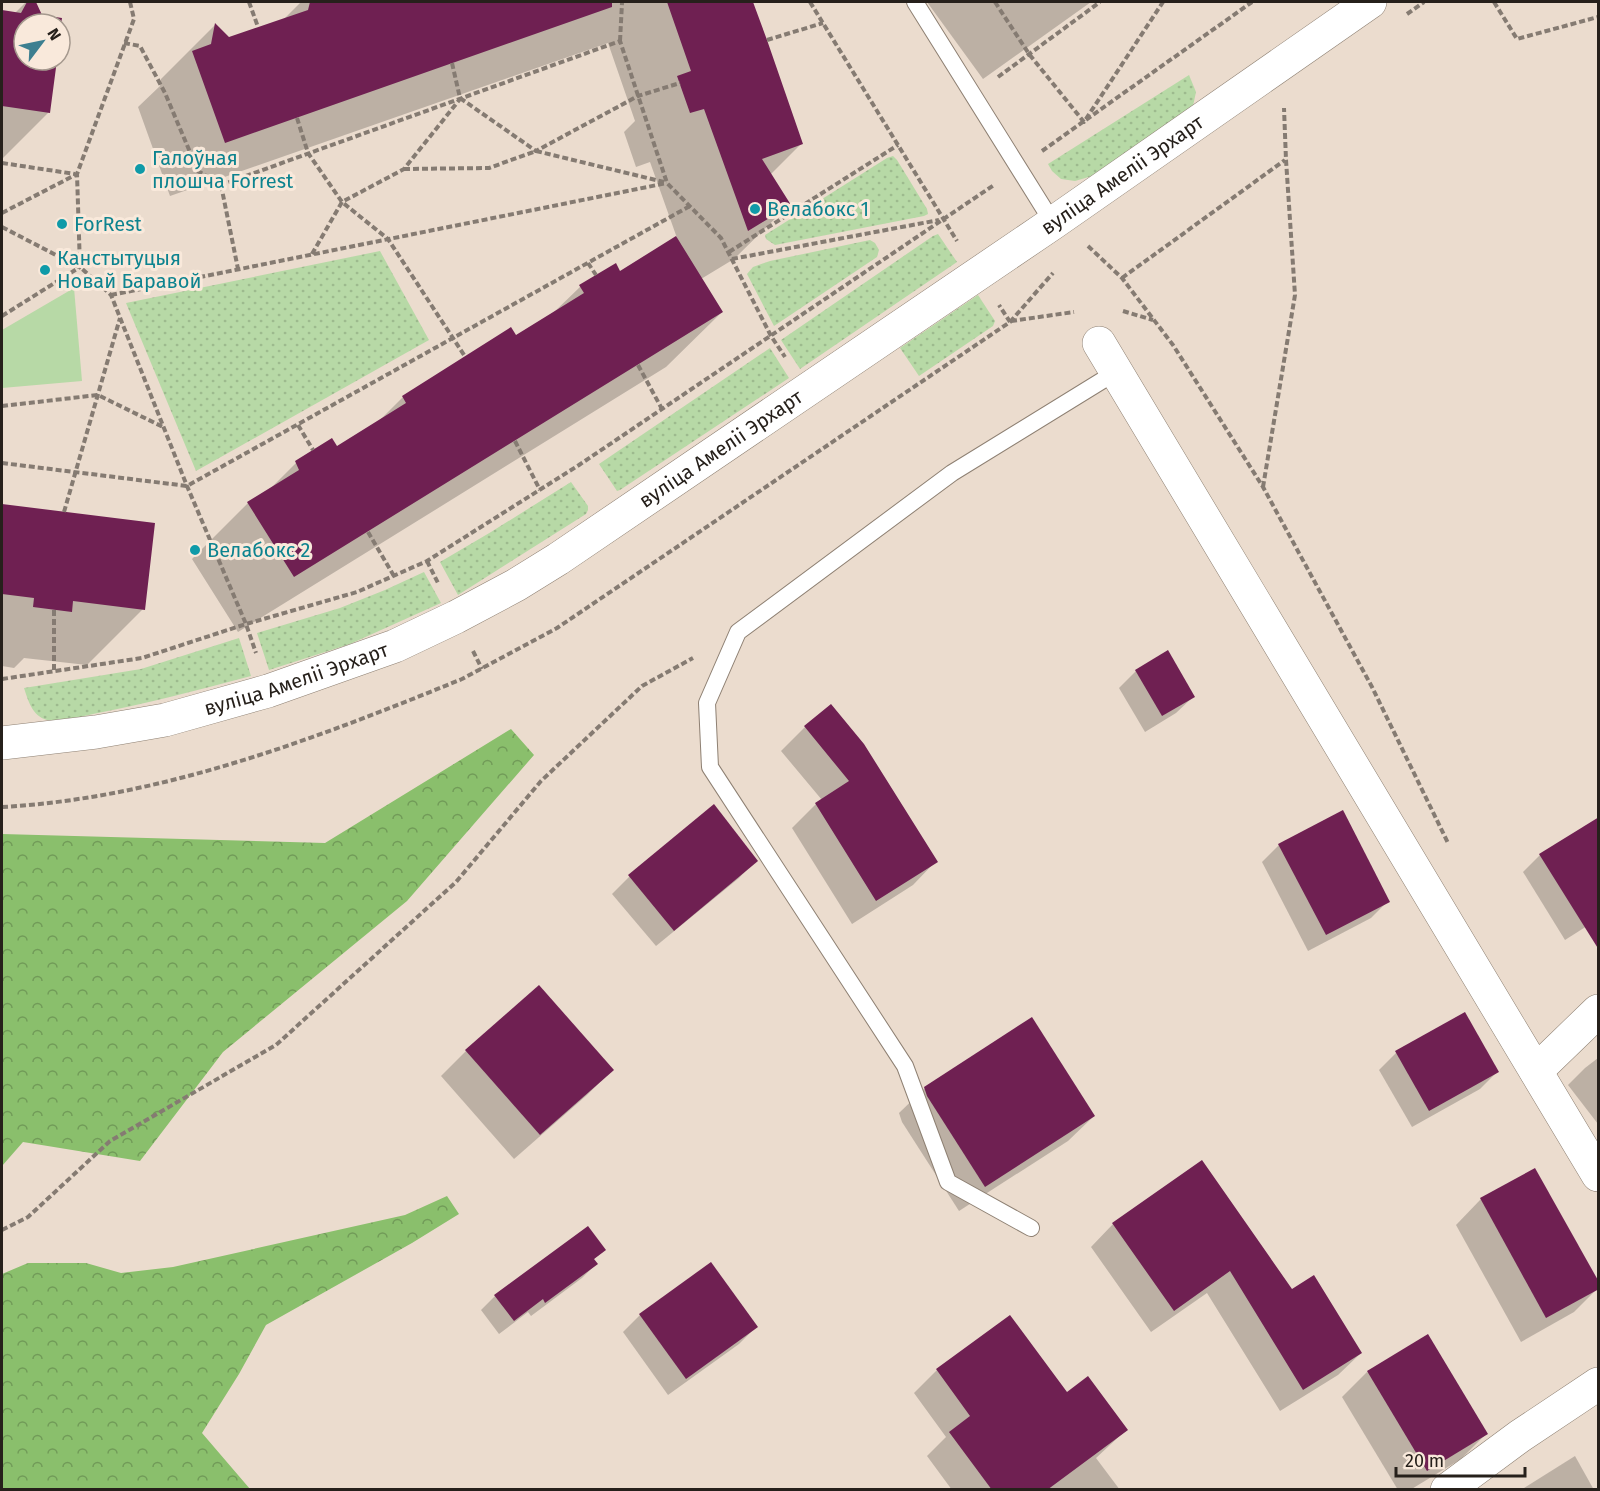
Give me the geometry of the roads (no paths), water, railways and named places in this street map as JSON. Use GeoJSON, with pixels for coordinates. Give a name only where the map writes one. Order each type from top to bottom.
{"type":"FeatureCollection","features":[{"type":"Feature","properties":{"kind":"street","name":"вуліца Амеліі Эрхарт"},"geometry":{"type":"LineString","coordinates":[[2,743],[96,732],[165,720],[268,691],[395,646],[516,585],[558,559],[1053,223],[1370,2]]}},
{"type":"Feature","properties":{"kind":"street"},"geometry":{"type":"LineString","coordinates":[[1099,343],[1599,1175]]}},
{"type":"Feature","properties":{"kind":"street"},"geometry":{"type":"LineString","coordinates":[[1536,1071],[1599,1011]]}},
{"type":"Feature","properties":{"kind":"street"},"geometry":{"type":"LineString","coordinates":[[1447,1490],[1520,1436],[1599,1383]]}},
{"type":"Feature","properties":{"kind":"lane"},"geometry":{"type":"LineString","coordinates":[[915,2],[1053,223]]}},
{"type":"Feature","properties":{"kind":"lane"},"geometry":{"type":"LineString","coordinates":[[1031,1228],[948,1182],[905,1066],[710,767],[707,703],[738,632],[952,473],[1116,372]]}},
{"type":"Feature","properties":{"kind":"place","name":"Галоўная плошча Forrest"},"geometry":{"type":"Point","coordinates":[140,169]}},
{"type":"Feature","properties":{"kind":"place","name":"Велабокс 1"},"geometry":{"type":"Point","coordinates":[755,209]}},
{"type":"Feature","properties":{"kind":"place","name":"ForRest"},"geometry":{"type":"Point","coordinates":[62,224]}},
{"type":"Feature","properties":{"kind":"place","name":"Канстытуцыя Новай Баравой"},"geometry":{"type":"Point","coordinates":[45,270]}},
{"type":"Feature","properties":{"kind":"place","name":"Велабокс 2"},"geometry":{"type":"Point","coordinates":[195,550]}}]}
